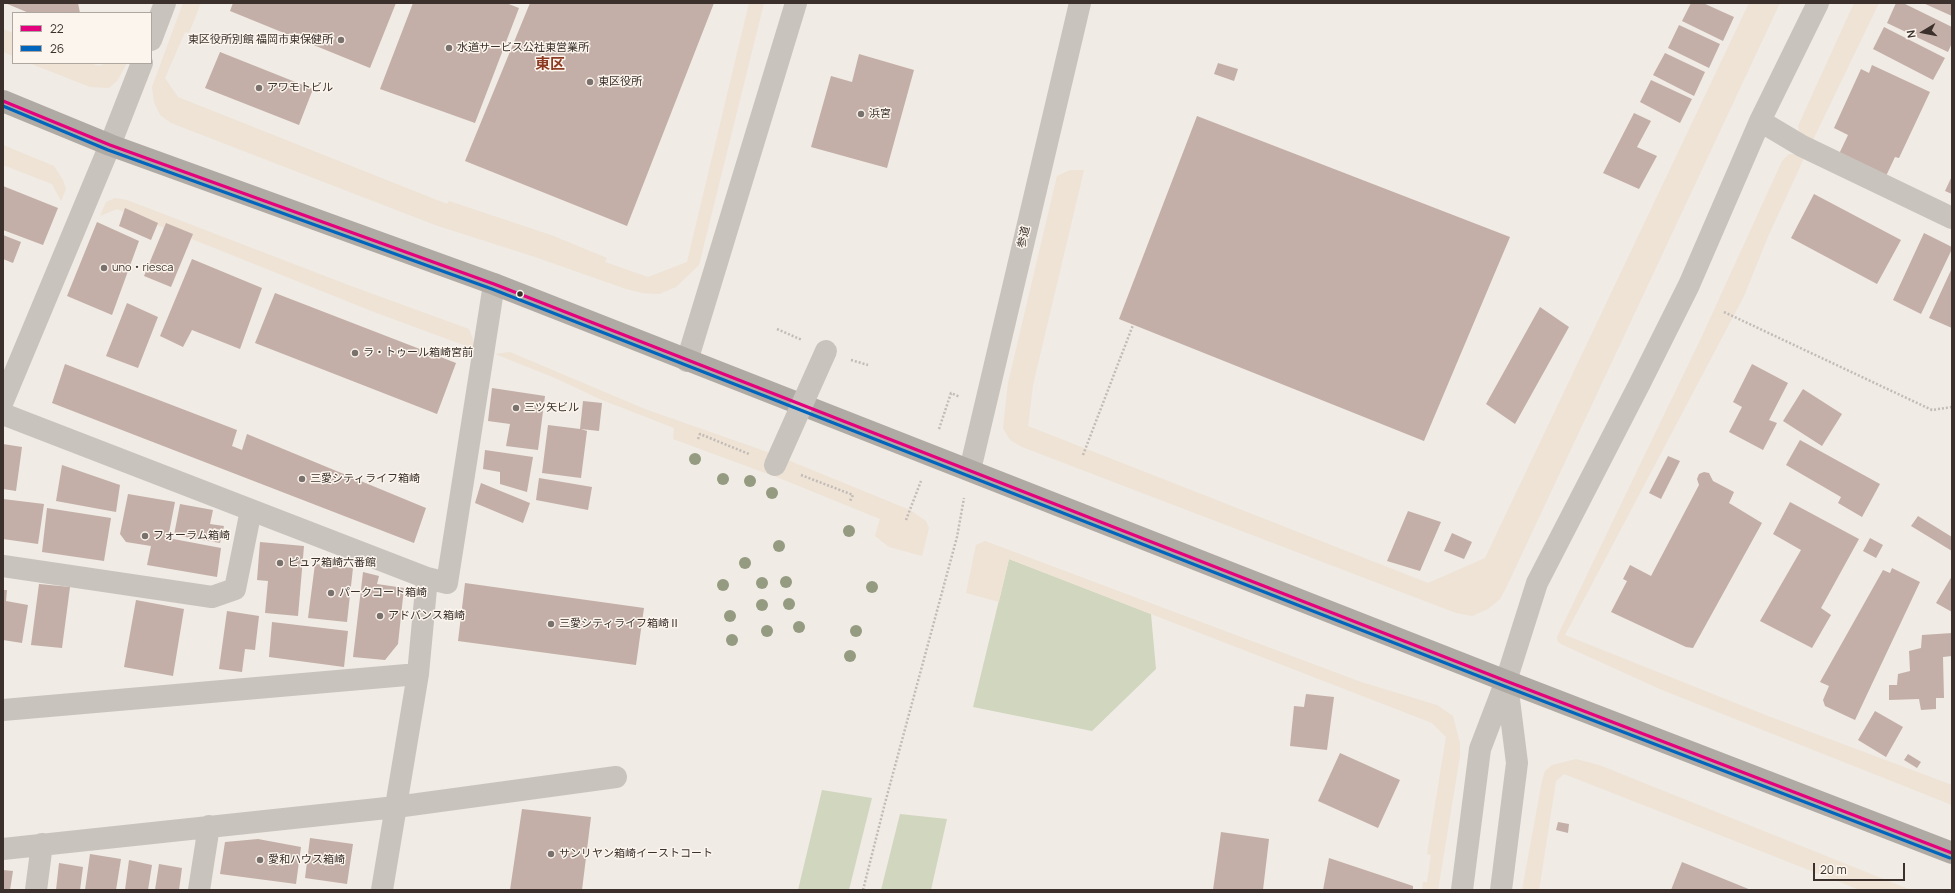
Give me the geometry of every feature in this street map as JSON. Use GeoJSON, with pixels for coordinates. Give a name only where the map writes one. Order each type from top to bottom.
{"type":"FeatureCollection","features":[{"type":"Feature","properties":{"kind":"highway"},"geometry":{"type":"LineString","coordinates":[[3,101],[110,145],[494,284],[1506,681],[1952,853]]}},
{"type":"Feature","properties":{"kind":"street"},"geometry":{"type":"LineString","coordinates":[[152,37],[165,3]]}},
{"type":"Feature","properties":{"kind":"street"},"geometry":{"type":"LineString","coordinates":[[687,361],[796,3]]}},
{"type":"Feature","properties":{"kind":"street","name":"参道"},"geometry":{"type":"LineString","coordinates":[[970,470],[1080,3]]}},
{"type":"Feature","properties":{"kind":"street"},"geometry":{"type":"LineString","coordinates":[[1462,890],[1480,749],[1506,681],[1536,582],[1640,383],[1689,284],[1760,122],[1818,3]]}},
{"type":"Feature","properties":{"kind":"street"},"geometry":{"type":"LineString","coordinates":[[3,401],[110,145],[142,64]]}},
{"type":"Feature","properties":{"kind":"street"},"geometry":{"type":"LineString","coordinates":[[1760,122],[1802,146],[1952,218]]}},
{"type":"Feature","properties":{"kind":"street"},"geometry":{"type":"LineString","coordinates":[[3,414],[427,578],[447,583],[494,284]]}},
{"type":"Feature","properties":{"kind":"street"},"geometry":{"type":"LineString","coordinates":[[776,465],[826,351]]}},
{"type":"Feature","properties":{"kind":"street"},"geometry":{"type":"LineString","coordinates":[[3,566],[212,597],[235,589],[251,510]]}},
{"type":"Feature","properties":{"kind":"street"},"geometry":{"type":"LineString","coordinates":[[382,890],[418,674],[427,578]]}},
{"type":"Feature","properties":{"kind":"street"},"geometry":{"type":"LineString","coordinates":[[3,710],[418,674]]}},
{"type":"Feature","properties":{"kind":"street"},"geometry":{"type":"LineString","coordinates":[[1501,890],[1517,762],[1506,681]]}},
{"type":"Feature","properties":{"kind":"street"},"geometry":{"type":"LineString","coordinates":[[3,849],[396,806],[616,777]]}},
{"type":"Feature","properties":{"kind":"street"},"geometry":{"type":"LineString","coordinates":[[199,890],[209,826]]}},
{"type":"Feature","properties":{"kind":"street"},"geometry":{"type":"LineString","coordinates":[[36,890],[42,844]]}},
{"type":"Feature","properties":{"kind":"path"},"geometry":{"type":"LineString","coordinates":[[1724,312],[1932,410],[1952,407]]}},
{"type":"Feature","properties":{"kind":"path"},"geometry":{"type":"LineString","coordinates":[[1083,455],[1133,325]]}},
{"type":"Feature","properties":{"kind":"path"},"geometry":{"type":"LineString","coordinates":[[698,439],[700,434],[721,442]]}},
{"type":"Feature","properties":{"kind":"path"},"geometry":{"type":"LineString","coordinates":[[864,890],[887,795],[957,537],[970,470]]}},
{"type":"Feature","properties":{"kind":"path"},"geometry":{"type":"LineString","coordinates":[[834,488],[853,495],[850,501]]}},
{"type":"Feature","properties":{"kind":"green space"},"geometry":{"type":"Polygon","coordinates":[[[1009,559],[1151,614],[1156,669],[1092,731],[973,707],[1009,559]]]}},
{"type":"Feature","properties":{"kind":"green space"},"geometry":{"type":"Polygon","coordinates":[[[822,790],[872,798],[849,890],[798,890],[822,790]]]}},
{"type":"Feature","properties":{"kind":"green space"},"geometry":{"type":"Polygon","coordinates":[[[900,814],[947,819],[931,890],[881,890],[900,814]]]}},
{"type":"Feature","properties":{"kind":"shaded area"},"geometry":{"type":"Polygon","coordinates":[[[183,3],[201,3],[189,33],[185,32],[165,78],[178,97],[447,204],[449,201],[551,235],[607,258],[605,262],[648,277],[687,262],[749,3],[764,3],[699,265],[676,287],[659,294],[642,293],[626,289],[535,257],[435,225],[171,123],[160,115],[154,102],[152,87],[183,3]]]}},
{"type":"Feature","properties":{"kind":"shaded area"},"geometry":{"type":"Polygon","coordinates":[[[1749,3],[1780,3],[1506,588],[1500,599],[1488,609],[1472,616],[1456,613],[1022,447],[1010,440],[1003,428],[1008,383],[1057,176],[1070,170],[1084,170],[1033,385],[1028,426],[1428,583],[1485,558],[1749,3]]]}},
{"type":"Feature","properties":{"kind":"shaded area"},"geometry":{"type":"Polygon","coordinates":[[[1854,3],[1879,3],[1811,144],[1800,134],[1798,126],[1854,3]]]}},
{"type":"Feature","properties":{"kind":"shaded area"},"geometry":{"type":"Polygon","coordinates":[[[3,29],[12,33],[12,56],[3,52],[3,29]]]}},
{"type":"Feature","properties":{"kind":"shaded area"},"geometry":{"type":"Polygon","coordinates":[[[32,64],[93,64],[98,66],[105,64],[126,64],[117,81],[109,88],[90,87],[32,64]]]}},
{"type":"Feature","properties":{"kind":"shaded area"},"geometry":{"type":"Polygon","coordinates":[[[3,145],[54,166],[63,180],[66,189],[61,201],[52,184],[3,165],[3,145]]]}},
{"type":"Feature","properties":{"kind":"shaded area"},"geometry":{"type":"Polygon","coordinates":[[[1789,154],[1796,154],[1804,158],[1767,239],[1744,296],[1565,635],[1768,716],[1952,785],[1952,805],[1662,690],[1558,642],[1557,637],[1703,334],[1782,161],[1789,154]]]}},
{"type":"Feature","properties":{"kind":"shaded area"},"geometry":{"type":"Polygon","coordinates":[[[115,198],[127,200],[351,286],[469,329],[477,350],[374,312],[117,209],[100,216],[106,202],[115,198]]]}},
{"type":"Feature","properties":{"kind":"shaded area"},"geometry":{"type":"Polygon","coordinates":[[[510,352],[645,409],[773,454],[910,510],[926,521],[929,528],[922,556],[889,547],[875,536],[880,519],[779,478],[673,439],[674,428],[602,400],[555,378],[495,354],[510,352]]]}},
{"type":"Feature","properties":{"kind":"shaded area"},"geometry":{"type":"Polygon","coordinates":[[[985,541],[1361,682],[1437,705],[1453,716],[1460,743],[1460,756],[1438,890],[1422,890],[1423,882],[1427,882],[1431,855],[1427,854],[1446,737],[1432,723],[1009,559],[999,602],[966,593],[976,545],[985,541]]]}},
{"type":"Feature","properties":{"kind":"shaded area"},"geometry":{"type":"Polygon","coordinates":[[[1576,759],[1599,765],[1911,890],[1860,890],[1564,774],[1556,781],[1539,890],[1522,890],[1545,771],[1552,765],[1576,759]]]}},
{"type":"Feature","properties":{"kind":"building"},"geometry":{"type":"Polygon","coordinates":[[[5,3],[78,3],[80,12],[27,12],[5,3]]]}},
{"type":"Feature","properties":{"kind":"building","name":"東区役所別館 福岡市東保健所"},"geometry":{"type":"Polygon","coordinates":[[[233,3],[396,3],[370,68],[230,11],[233,3]]]}},
{"type":"Feature","properties":{"kind":"building","name":"水道サービス公社東営業所"},"geometry":{"type":"Polygon","coordinates":[[[413,3],[506,3],[519,8],[475,123],[380,89],[413,3]]]}},
{"type":"Feature","properties":{"kind":"building","name":"東区役所"},"geometry":{"type":"Polygon","coordinates":[[[530,3],[714,3],[627,226],[465,161],[530,3]]]}},
{"type":"Feature","properties":{"kind":"building"},"geometry":{"type":"Polygon","coordinates":[[[1691,3],[1703,3],[1734,17],[1723,41],[1682,21],[1691,3]]]}},
{"type":"Feature","properties":{"kind":"building"},"geometry":{"type":"Polygon","coordinates":[[[1896,3],[1903,3],[1952,27],[1952,43],[1948,52],[1887,23],[1896,3]]]}},
{"type":"Feature","properties":{"kind":"building"},"geometry":{"type":"Polygon","coordinates":[[[1923,3],[1952,3],[1952,16],[1923,3]]]}},
{"type":"Feature","properties":{"kind":"building"},"geometry":{"type":"Polygon","coordinates":[[[1679,25],[1720,44],[1709,68],[1668,48],[1679,25]]]}},
{"type":"Feature","properties":{"kind":"building"},"geometry":{"type":"Polygon","coordinates":[[[1884,27],[1945,58],[1933,80],[1873,49],[1884,27]]]}},
{"type":"Feature","properties":{"kind":"building","name":"アワモトビル"},"geometry":{"type":"Polygon","coordinates":[[[220,52],[313,89],[299,125],[205,88],[220,52]]]}},
{"type":"Feature","properties":{"kind":"building"},"geometry":{"type":"Polygon","coordinates":[[[1665,53],[1705,72],[1694,96],[1653,75],[1665,53]]]}},
{"type":"Feature","properties":{"kind":"building","name":"浜宮"},"geometry":{"type":"Polygon","coordinates":[[[859,54],[914,70],[887,168],[811,147],[831,76],[852,82],[859,54]]]}},
{"type":"Feature","properties":{"kind":"building"},"geometry":{"type":"Polygon","coordinates":[[[1218,63],[1238,69],[1234,81],[1214,74],[1218,63]]]}},
{"type":"Feature","properties":{"kind":"building"},"geometry":{"type":"Polygon","coordinates":[[[1872,65],[1930,92],[1899,158],[1895,157],[1886,176],[1839,154],[1848,135],[1834,128],[1861,69],[1869,73],[1872,65]]]}},
{"type":"Feature","properties":{"kind":"building"},"geometry":{"type":"Polygon","coordinates":[[[1651,80],[1692,99],[1680,123],[1640,102],[1651,80]]]}},
{"type":"Feature","properties":{"kind":"building"},"geometry":{"type":"Polygon","coordinates":[[[1634,113],[1651,121],[1637,147],[1657,156],[1639,189],[1603,173],[1634,113]]]}},
{"type":"Feature","properties":{"kind":"building"},"geometry":{"type":"Polygon","coordinates":[[[1197,116],[1510,237],[1424,441],[1119,319],[1197,116]]]}},
{"type":"Feature","properties":{"kind":"building"},"geometry":{"type":"Polygon","coordinates":[[[1952,176],[1952,194],[1945,191],[1952,176]]]}},
{"type":"Feature","properties":{"kind":"building"},"geometry":{"type":"Polygon","coordinates":[[[3,186],[58,208],[43,245],[3,230],[3,186]]]}},
{"type":"Feature","properties":{"kind":"building"},"geometry":{"type":"Polygon","coordinates":[[[1814,194],[1901,240],[1877,284],[1791,238],[1814,194]]]}},
{"type":"Feature","properties":{"kind":"building"},"geometry":{"type":"Polygon","coordinates":[[[125,208],[158,223],[151,240],[119,226],[125,208]]]}},
{"type":"Feature","properties":{"kind":"building","name":"uno・riesca"},"geometry":{"type":"Polygon","coordinates":[[[97,222],[139,241],[112,315],[67,296],[97,222]]]}},
{"type":"Feature","properties":{"kind":"building"},"geometry":{"type":"Polygon","coordinates":[[[166,223],[193,234],[171,287],[144,276],[166,223]]]}},
{"type":"Feature","properties":{"kind":"building"},"geometry":{"type":"Polygon","coordinates":[[[1924,233],[1952,247],[1952,249],[1921,314],[1893,300],[1924,233]]]}},
{"type":"Feature","properties":{"kind":"building"},"geometry":{"type":"Polygon","coordinates":[[[3,235],[21,242],[13,263],[3,259],[3,235]]]}},
{"type":"Feature","properties":{"kind":"building"},"geometry":{"type":"Polygon","coordinates":[[[192,259],[262,288],[240,349],[192,330],[183,347],[160,336],[192,259]]]}},
{"type":"Feature","properties":{"kind":"building"},"geometry":{"type":"Polygon","coordinates":[[[1952,268],[1952,328],[1929,318],[1952,268]]]}},
{"type":"Feature","properties":{"kind":"building","name":"ラ・トゥール箱崎宮前"},"geometry":{"type":"Polygon","coordinates":[[[275,293],[456,363],[437,414],[255,343],[275,293]]]}},
{"type":"Feature","properties":{"kind":"building"},"geometry":{"type":"Polygon","coordinates":[[[127,303],[158,317],[138,368],[106,356],[127,303]]]}},
{"type":"Feature","properties":{"kind":"building"},"geometry":{"type":"Polygon","coordinates":[[[1540,307],[1569,327],[1515,424],[1486,404],[1540,307]]]}},
{"type":"Feature","properties":{"kind":"building","name":"三愛シティライフ箱崎"},"geometry":{"type":"Polygon","coordinates":[[[65,364],[237,430],[232,446],[242,450],[247,434],[426,508],[414,543],[52,403],[65,364]]]}},
{"type":"Feature","properties":{"kind":"building"},"geometry":{"type":"Polygon","coordinates":[[[1752,364],[1788,383],[1769,420],[1777,423],[1763,450],[1729,432],[1742,407],[1733,402],[1752,364]]]}},
{"type":"Feature","properties":{"kind":"building","name":"三ツ矢ビル"},"geometry":{"type":"Polygon","coordinates":[[[492,388],[545,396],[538,450],[506,446],[510,424],[488,421],[492,388]]]}},
{"type":"Feature","properties":{"kind":"building"},"geometry":{"type":"Polygon","coordinates":[[[1803,389],[1842,414],[1822,446],[1783,421],[1803,389]]]}},
{"type":"Feature","properties":{"kind":"building"},"geometry":{"type":"Polygon","coordinates":[[[583,401],[602,403],[599,431],[581,429],[587,431],[581,478],[542,473],[548,425],[580,429],[583,401]]]}},
{"type":"Feature","properties":{"kind":"building"},"geometry":{"type":"Polygon","coordinates":[[[1800,440],[1880,484],[1862,517],[1838,503],[1841,497],[1786,465],[1800,440]]]}},
{"type":"Feature","properties":{"kind":"building"},"geometry":{"type":"Polygon","coordinates":[[[3,444],[22,447],[16,491],[3,489],[3,444]]]}},
{"type":"Feature","properties":{"kind":"building"},"geometry":{"type":"Polygon","coordinates":[[[485,450],[533,457],[527,492],[500,484],[500,472],[483,469],[485,450]]]}},
{"type":"Feature","properties":{"kind":"building"},"geometry":{"type":"Polygon","coordinates":[[[1668,456],[1680,461],[1661,499],[1649,493],[1668,456]]]}},
{"type":"Feature","properties":{"kind":"building"},"geometry":{"type":"Polygon","coordinates":[[[62,465],[120,485],[116,512],[56,501],[62,465]]]}},
{"type":"Feature","properties":{"kind":"building"},"geometry":{"type":"Polygon","coordinates":[[[1704,472],[1709,473],[1713,481],[1734,492],[1729,503],[1762,523],[1693,648],[1686,647],[1611,612],[1627,581],[1623,579],[1630,565],[1651,576],[1699,485],[1697,479],[1699,474],[1704,472]]]}},
{"type":"Feature","properties":{"kind":"building"},"geometry":{"type":"Polygon","coordinates":[[[539,478],[592,487],[588,510],[536,500],[539,478]]]}},
{"type":"Feature","properties":{"kind":"building"},"geometry":{"type":"Polygon","coordinates":[[[481,483],[530,503],[523,523],[475,503],[481,483]]]}},
{"type":"Feature","properties":{"kind":"building","name":"フォーラム箱崎"},"geometry":{"type":"Polygon","coordinates":[[[128,494],[175,502],[168,538],[221,548],[217,577],[147,565],[151,546],[126,542],[120,534],[128,494]]]}},
{"type":"Feature","properties":{"kind":"building"},"geometry":{"type":"Polygon","coordinates":[[[3,499],[44,504],[38,544],[3,539],[3,499]]]}},
{"type":"Feature","properties":{"kind":"building"},"geometry":{"type":"Polygon","coordinates":[[[1790,502],[1859,539],[1821,608],[1831,615],[1812,648],[1760,621],[1801,550],[1773,534],[1790,502]]]}},
{"type":"Feature","properties":{"kind":"building"},"geometry":{"type":"Polygon","coordinates":[[[180,504],[213,510],[210,524],[224,526],[220,543],[174,535],[180,504]]]}},
{"type":"Feature","properties":{"kind":"building"},"geometry":{"type":"Polygon","coordinates":[[[47,508],[111,518],[104,561],[42,552],[47,508]]]}},
{"type":"Feature","properties":{"kind":"building"},"geometry":{"type":"Polygon","coordinates":[[[1408,511],[1441,522],[1420,571],[1387,561],[1408,511]]]}},
{"type":"Feature","properties":{"kind":"building"},"geometry":{"type":"Polygon","coordinates":[[[1918,516],[1952,537],[1952,551],[1911,526],[1918,516]]]}},
{"type":"Feature","properties":{"kind":"building"},"geometry":{"type":"Polygon","coordinates":[[[1452,533],[1472,542],[1464,559],[1444,551],[1452,533]]]}},
{"type":"Feature","properties":{"kind":"building"},"geometry":{"type":"Polygon","coordinates":[[[1870,538],[1883,545],[1876,558],[1863,551],[1870,538]]]}},
{"type":"Feature","properties":{"kind":"building","name":"ピュア箱崎六番館"},"geometry":{"type":"Polygon","coordinates":[[[260,542],[304,546],[298,616],[265,613],[268,581],[257,580],[260,542]]]}},
{"type":"Feature","properties":{"kind":"building","name":"パークコート箱崎"},"geometry":{"type":"Polygon","coordinates":[[[315,564],[353,568],[347,622],[308,618],[315,564]]]}},
{"type":"Feature","properties":{"kind":"building"},"geometry":{"type":"Polygon","coordinates":[[[1892,568],[1920,582],[1855,720],[1825,706],[1823,700],[1829,686],[1820,682],[1883,570],[1890,573],[1892,568]]]}},
{"type":"Feature","properties":{"kind":"building","name":"アドバンス箱崎"},"geometry":{"type":"Polygon","coordinates":[[[363,572],[379,576],[377,584],[404,588],[398,644],[385,660],[353,657],[363,572]]]}},
{"type":"Feature","properties":{"kind":"building"},"geometry":{"type":"Polygon","coordinates":[[[1952,576],[1952,612],[1936,603],[1952,576]]]}},
{"type":"Feature","properties":{"kind":"building","name":"三愛シティライフ箱崎Ⅱ"},"geometry":{"type":"Polygon","coordinates":[[[465,583],[644,608],[636,665],[458,641],[465,583]]]}},
{"type":"Feature","properties":{"kind":"building"},"geometry":{"type":"Polygon","coordinates":[[[39,584],[70,587],[62,648],[31,645],[39,584]]]}},
{"type":"Feature","properties":{"kind":"building"},"geometry":{"type":"Polygon","coordinates":[[[3,590],[7,590],[6,601],[28,605],[22,643],[3,640],[3,590]]]}},
{"type":"Feature","properties":{"kind":"building"},"geometry":{"type":"Polygon","coordinates":[[[136,600],[184,609],[173,676],[124,667],[136,600]]]}},
{"type":"Feature","properties":{"kind":"building"},"geometry":{"type":"Polygon","coordinates":[[[227,611],[259,616],[255,650],[245,649],[242,672],[219,669],[227,611]]]}},
{"type":"Feature","properties":{"kind":"building"},"geometry":{"type":"Polygon","coordinates":[[[272,622],[348,631],[344,667],[269,657],[272,622]]]}},
{"type":"Feature","properties":{"kind":"building"},"geometry":{"type":"Polygon","coordinates":[[[1952,633],[1952,656],[1943,657],[1944,698],[1936,698],[1936,709],[1921,710],[1919,699],[1889,700],[1889,685],[1897,685],[1898,674],[1910,671],[1909,651],[1921,648],[1922,635],[1952,633]]]}},
{"type":"Feature","properties":{"kind":"building"},"geometry":{"type":"Polygon","coordinates":[[[1306,694],[1334,697],[1327,750],[1290,746],[1294,706],[1304,707],[1306,694]]]}},
{"type":"Feature","properties":{"kind":"building"},"geometry":{"type":"Polygon","coordinates":[[[1875,711],[1903,727],[1886,757],[1858,740],[1875,711]]]}},
{"type":"Feature","properties":{"kind":"building"},"geometry":{"type":"Polygon","coordinates":[[[1340,753],[1400,780],[1378,828],[1318,801],[1340,753]]]}},
{"type":"Feature","properties":{"kind":"building"},"geometry":{"type":"Polygon","coordinates":[[[1908,754],[1921,762],[1917,768],[1904,760],[1908,754]]]}},
{"type":"Feature","properties":{"kind":"building","name":"サンリヤン箱崎イーストコート"},"geometry":{"type":"Polygon","coordinates":[[[522,809],[591,817],[582,890],[510,890],[522,809]]]}},
{"type":"Feature","properties":{"kind":"building"},"geometry":{"type":"Polygon","coordinates":[[[1558,822],[1569,824],[1568,833],[1556,830],[1558,822]]]}},
{"type":"Feature","properties":{"kind":"building"},"geometry":{"type":"Polygon","coordinates":[[[1221,832],[1269,839],[1263,890],[1213,890],[1221,832]]]}},
{"type":"Feature","properties":{"kind":"building"},"geometry":{"type":"Polygon","coordinates":[[[310,838],[353,844],[347,884],[305,878],[310,838]]]}},
{"type":"Feature","properties":{"kind":"building","name":"愛和ハウス箱崎"},"geometry":{"type":"Polygon","coordinates":[[[258,839],[301,847],[296,884],[220,874],[225,842],[258,839]]]}},
{"type":"Feature","properties":{"kind":"building"},"geometry":{"type":"Polygon","coordinates":[[[90,854],[121,859],[116,890],[85,890],[90,854]]]}},
{"type":"Feature","properties":{"kind":"building"},"geometry":{"type":"Polygon","coordinates":[[[1329,858],[1413,886],[1413,890],[1323,890],[1329,858]]]}},
{"type":"Feature","properties":{"kind":"building"},"geometry":{"type":"Polygon","coordinates":[[[129,860],[152,865],[148,890],[125,890],[129,860]]]}},
{"type":"Feature","properties":{"kind":"building"},"geometry":{"type":"Polygon","coordinates":[[[1682,862],[1751,890],[1671,890],[1682,862]]]}},
{"type":"Feature","properties":{"kind":"building"},"geometry":{"type":"Polygon","coordinates":[[[59,863],[83,867],[80,890],[56,890],[59,863]]]}},
{"type":"Feature","properties":{"kind":"building"},"geometry":{"type":"Polygon","coordinates":[[[159,864],[182,868],[179,890],[155,890],[159,864]]]}},
{"type":"Feature","properties":{"kind":"building"},"geometry":{"type":"Polygon","coordinates":[[[3,870],[13,871],[10,890],[3,890],[3,870]]]}},
{"type":"Feature","properties":{"kind":"transit line","name":"22"},"geometry":{"type":"LineString","coordinates":[[3,101],[110,145],[494,284],[1506,681],[1952,853]]}},
{"type":"Feature","properties":{"kind":"transit line","name":"26"},"geometry":{"type":"LineString","coordinates":[[3,106],[108,150],[492,289],[1504,686],[1950,858]]}},
{"type":"Feature","properties":{"kind":"place","name":"東区役所別館 福岡市東保健所"},"geometry":{"type":"Point","coordinates":[341,40]}},
{"type":"Feature","properties":{"kind":"place","name":"水道サービス公社東営業所"},"geometry":{"type":"Point","coordinates":[449,48]}},
{"type":"Feature","properties":{"kind":"place","name":"東区役所"},"geometry":{"type":"Point","coordinates":[590,82]}},
{"type":"Feature","properties":{"kind":"place","name":"アワモトビル"},"geometry":{"type":"Point","coordinates":[259,88]}},
{"type":"Feature","properties":{"kind":"place","name":"浜宮"},"geometry":{"type":"Point","coordinates":[861,114]}},
{"type":"Feature","properties":{"kind":"place","name":"uno・riesca"},"geometry":{"type":"Point","coordinates":[104,268]}},
{"type":"Feature","properties":{"kind":"place","name":"ラ・トゥール箱崎宮前"},"geometry":{"type":"Point","coordinates":[355,353]}},
{"type":"Feature","properties":{"kind":"place","name":"三ツ矢ビル"},"geometry":{"type":"Point","coordinates":[516,408]}},
{"type":"Feature","properties":{"kind":"place","name":"三愛シティライフ箱崎"},"geometry":{"type":"Point","coordinates":[302,479]}},
{"type":"Feature","properties":{"kind":"place","name":"フォーラム箱崎"},"geometry":{"type":"Point","coordinates":[145,536]}},
{"type":"Feature","properties":{"kind":"place","name":"ピュア箱崎六番館"},"geometry":{"type":"Point","coordinates":[280,563]}},
{"type":"Feature","properties":{"kind":"place","name":"パークコート箱崎"},"geometry":{"type":"Point","coordinates":[331,593]}},
{"type":"Feature","properties":{"kind":"place","name":"アドバンス箱崎"},"geometry":{"type":"Point","coordinates":[380,616]}},
{"type":"Feature","properties":{"kind":"place","name":"三愛シティライフ箱崎Ⅱ"},"geometry":{"type":"Point","coordinates":[551,624]}},
{"type":"Feature","properties":{"kind":"place","name":"サンリヤン箱崎イーストコート"},"geometry":{"type":"Point","coordinates":[551,854]}},
{"type":"Feature","properties":{"kind":"place","name":"愛和ハウス箱崎"},"geometry":{"type":"Point","coordinates":[260,860]}},
{"type":"Feature","properties":{"kind":"district","name":"東区"},"geometry":{"type":"Point","coordinates":[550,65]}}]}
